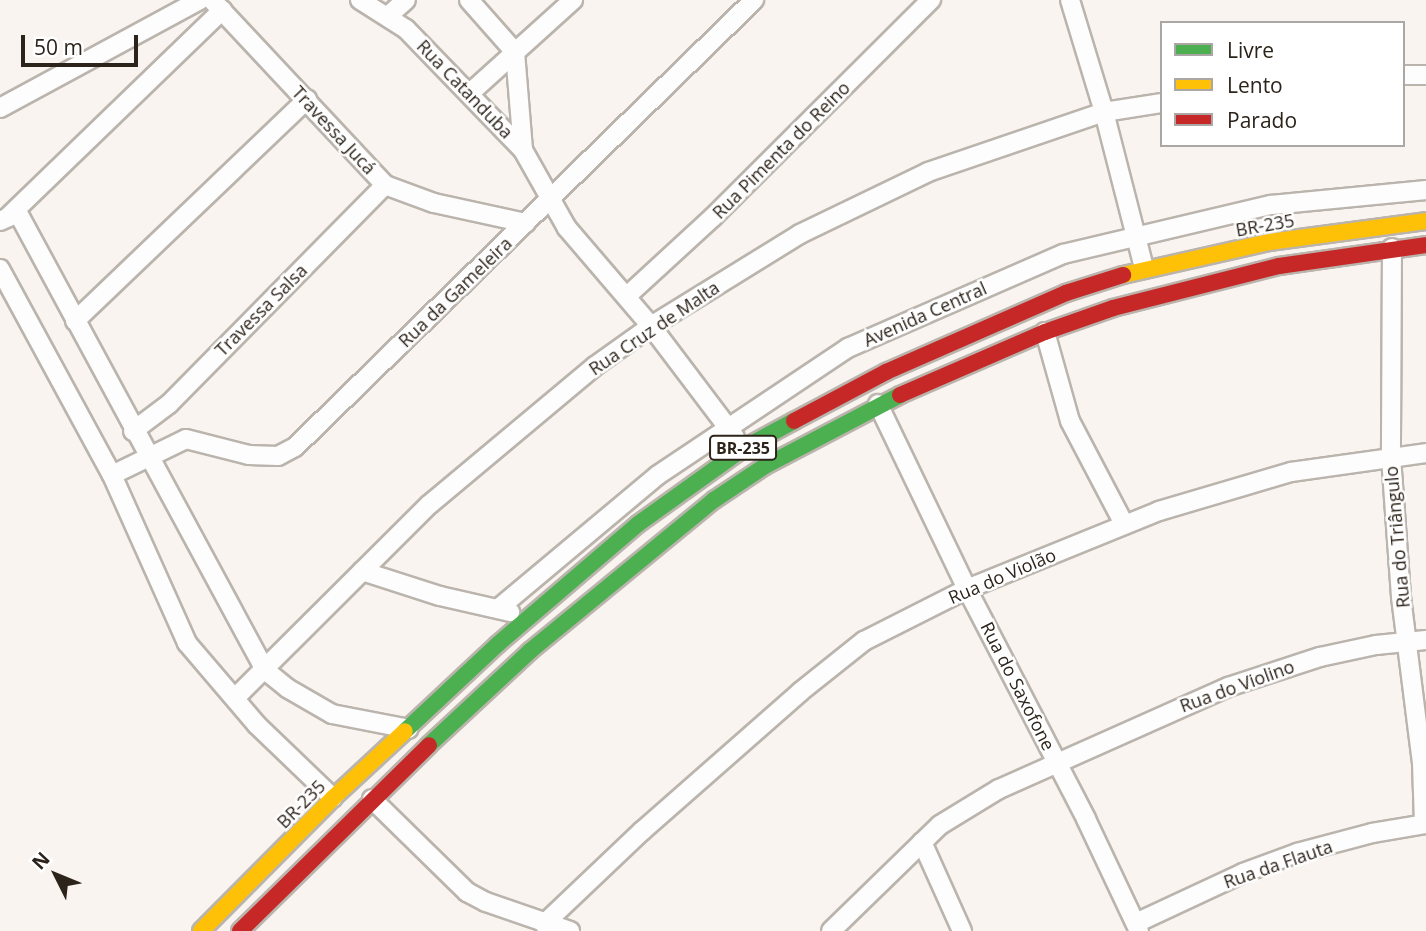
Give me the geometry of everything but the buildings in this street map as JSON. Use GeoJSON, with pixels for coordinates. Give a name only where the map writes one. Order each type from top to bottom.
{"type":"FeatureCollection","features":[{"type":"Feature","properties":{"kind":"main road","name":"BR-235"},"geometry":{"type":"LineString","coordinates":[[201,931],[333,798],[527,618],[586,566],[697,479],[744,448],[833,398],[980,328],[1066,293],[1144,268],[1269,242],[1426,221]]}},
{"type":"Feature","properties":{"kind":"main road","name":"BR-235"},"geometry":{"type":"LineString","coordinates":[[240,931],[372,799],[530,651],[713,500],[765,466],[878,404],[1045,332],[1152,295],[1220,279],[1392,248],[1426,245]]}},
{"type":"Feature","properties":{"kind":"main road"},"geometry":{"type":"LineString","coordinates":[[697,479],[713,500]]}},
{"type":"Feature","properties":{"kind":"street"},"geometry":{"type":"LineString","coordinates":[[0,108],[200,0]]}},
{"type":"Feature","properties":{"kind":"street","name":"Rua Catanduba"},"geometry":{"type":"LineString","coordinates":[[360,0],[388,16],[420,42],[470,93],[523,149],[548,198]]}},
{"type":"Feature","properties":{"kind":"street"},"geometry":{"type":"LineString","coordinates":[[388,16],[406,0]]}},
{"type":"Feature","properties":{"kind":"street"},"geometry":{"type":"LineString","coordinates":[[468,0],[515,52],[523,149]]}},
{"type":"Feature","properties":{"kind":"street"},"geometry":{"type":"LineString","coordinates":[[470,93],[515,52],[558,7],[573,0]]}},
{"type":"Feature","properties":{"kind":"street","name":"Rua da Gameleira"},"geometry":{"type":"LineString","coordinates":[[112,475],[186,439],[249,455],[278,456],[295,447],[754,0]]}},
{"type":"Feature","properties":{"kind":"street","name":"Rua Pimenta do Reino"},"geometry":{"type":"LineString","coordinates":[[627,296],[713,217],[931,0]]}},
{"type":"Feature","properties":{"kind":"street"},"geometry":{"type":"LineString","coordinates":[[1070,0],[1104,112],[1144,268]]}},
{"type":"Feature","properties":{"kind":"street"},"geometry":{"type":"LineString","coordinates":[[217,5],[8,217],[75,321],[265,670],[287,688],[332,714],[409,729]]}},
{"type":"Feature","properties":{"kind":"street","name":"Travessa Jucá"},"geometry":{"type":"LineString","coordinates":[[217,5],[385,185],[435,202],[526,223]]}},
{"type":"Feature","properties":{"kind":"street"},"geometry":{"type":"LineString","coordinates":[[1405,75],[1426,75]]}},
{"type":"Feature","properties":{"kind":"street"},"geometry":{"type":"LineString","coordinates":[[75,321],[307,99]]}},
{"type":"Feature","properties":{"kind":"street","name":"Rua Cruz de Malta"},"geometry":{"type":"LineString","coordinates":[[235,698],[430,505],[595,366],[651,326],[800,234],[928,172],[1104,112],[1160,103]]}},
{"type":"Feature","properties":{"kind":"street","name":"Travessa Salsa"},"geometry":{"type":"LineString","coordinates":[[134,431],[169,404],[385,185]]}},
{"type":"Feature","properties":{"kind":"street","name":"Avenida Central"},"geometry":{"type":"LineString","coordinates":[[499,608],[658,475],[730,429],[786,386],[848,348],[1063,254],[1271,205],[1426,190]]}},
{"type":"Feature","properties":{"kind":"street"},"geometry":{"type":"LineString","coordinates":[[548,198],[567,228],[627,296],[744,448]]}},
{"type":"Feature","properties":{"kind":"street","name":"Rua do Triângulo"},"geometry":{"type":"LineString","coordinates":[[1392,248],[1391,457],[1407,641],[1422,763],[1425,824]]}},
{"type":"Feature","properties":{"kind":"street"},"geometry":{"type":"LineString","coordinates":[[0,269],[112,475],[187,643],[257,725],[333,798]]}},
{"type":"Feature","properties":{"kind":"street"},"geometry":{"type":"LineString","coordinates":[[1045,332],[1070,421],[1124,524]]}},
{"type":"Feature","properties":{"kind":"street","name":"Rua do Saxofone"},"geometry":{"type":"LineString","coordinates":[[878,404],[967,589],[1057,763],[1137,927]]}},
{"type":"Feature","properties":{"kind":"street","name":"Rua do Violão"},"geometry":{"type":"LineString","coordinates":[[544,924],[642,831],[837,661],[864,641],[967,589],[1124,524],[1291,472],[1426,453]]}},
{"type":"Feature","properties":{"kind":"street"},"geometry":{"type":"LineString","coordinates":[[362,571],[440,596],[499,608],[527,618]]}},
{"type":"Feature","properties":{"kind":"street","name":"Rua do Violino"},"geometry":{"type":"LineString","coordinates":[[831,931],[922,842],[965,808],[1057,763],[1228,687],[1320,657],[1426,640]]}},
{"type":"Feature","properties":{"kind":"street"},"geometry":{"type":"LineString","coordinates":[[372,799],[467,892],[544,924],[570,931]]}},
{"type":"Feature","properties":{"kind":"street","name":"Rua da Flauta"},"geometry":{"type":"LineString","coordinates":[[1137,927],[1243,873],[1297,853],[1372,833],[1425,824]]}},
{"type":"Feature","properties":{"kind":"street"},"geometry":{"type":"LineString","coordinates":[[922,842],[962,931]]}},
{"type":"Feature","properties":{"kind":"traffic: fast"},"geometry":{"type":"LineString","coordinates":[[429,745],[530,651],[714,500],[765,466],[900,395]]}},
{"type":"Feature","properties":{"kind":"traffic: fast"},"geometry":{"type":"LineString","coordinates":[[405,731],[498,644],[638,524],[744,448],[794,421]]}},
{"type":"Feature","properties":{"kind":"traffic: slow"},"geometry":{"type":"LineString","coordinates":[[1123,275],[1269,242],[1426,221]]}},
{"type":"Feature","properties":{"kind":"traffic: slow"},"geometry":{"type":"LineString","coordinates":[[201,931],[333,798],[405,731]]}},
{"type":"Feature","properties":{"kind":"traffic: jam"},"geometry":{"type":"LineString","coordinates":[[900,395],[1045,332],[1113,308],[1279,266],[1426,245]]}},
{"type":"Feature","properties":{"kind":"traffic: jam"},"geometry":{"type":"LineString","coordinates":[[794,421],[886,372],[1066,293],[1123,275]]}},
{"type":"Feature","properties":{"kind":"traffic: jam"},"geometry":{"type":"LineString","coordinates":[[240,931],[429,745]]}}]}
